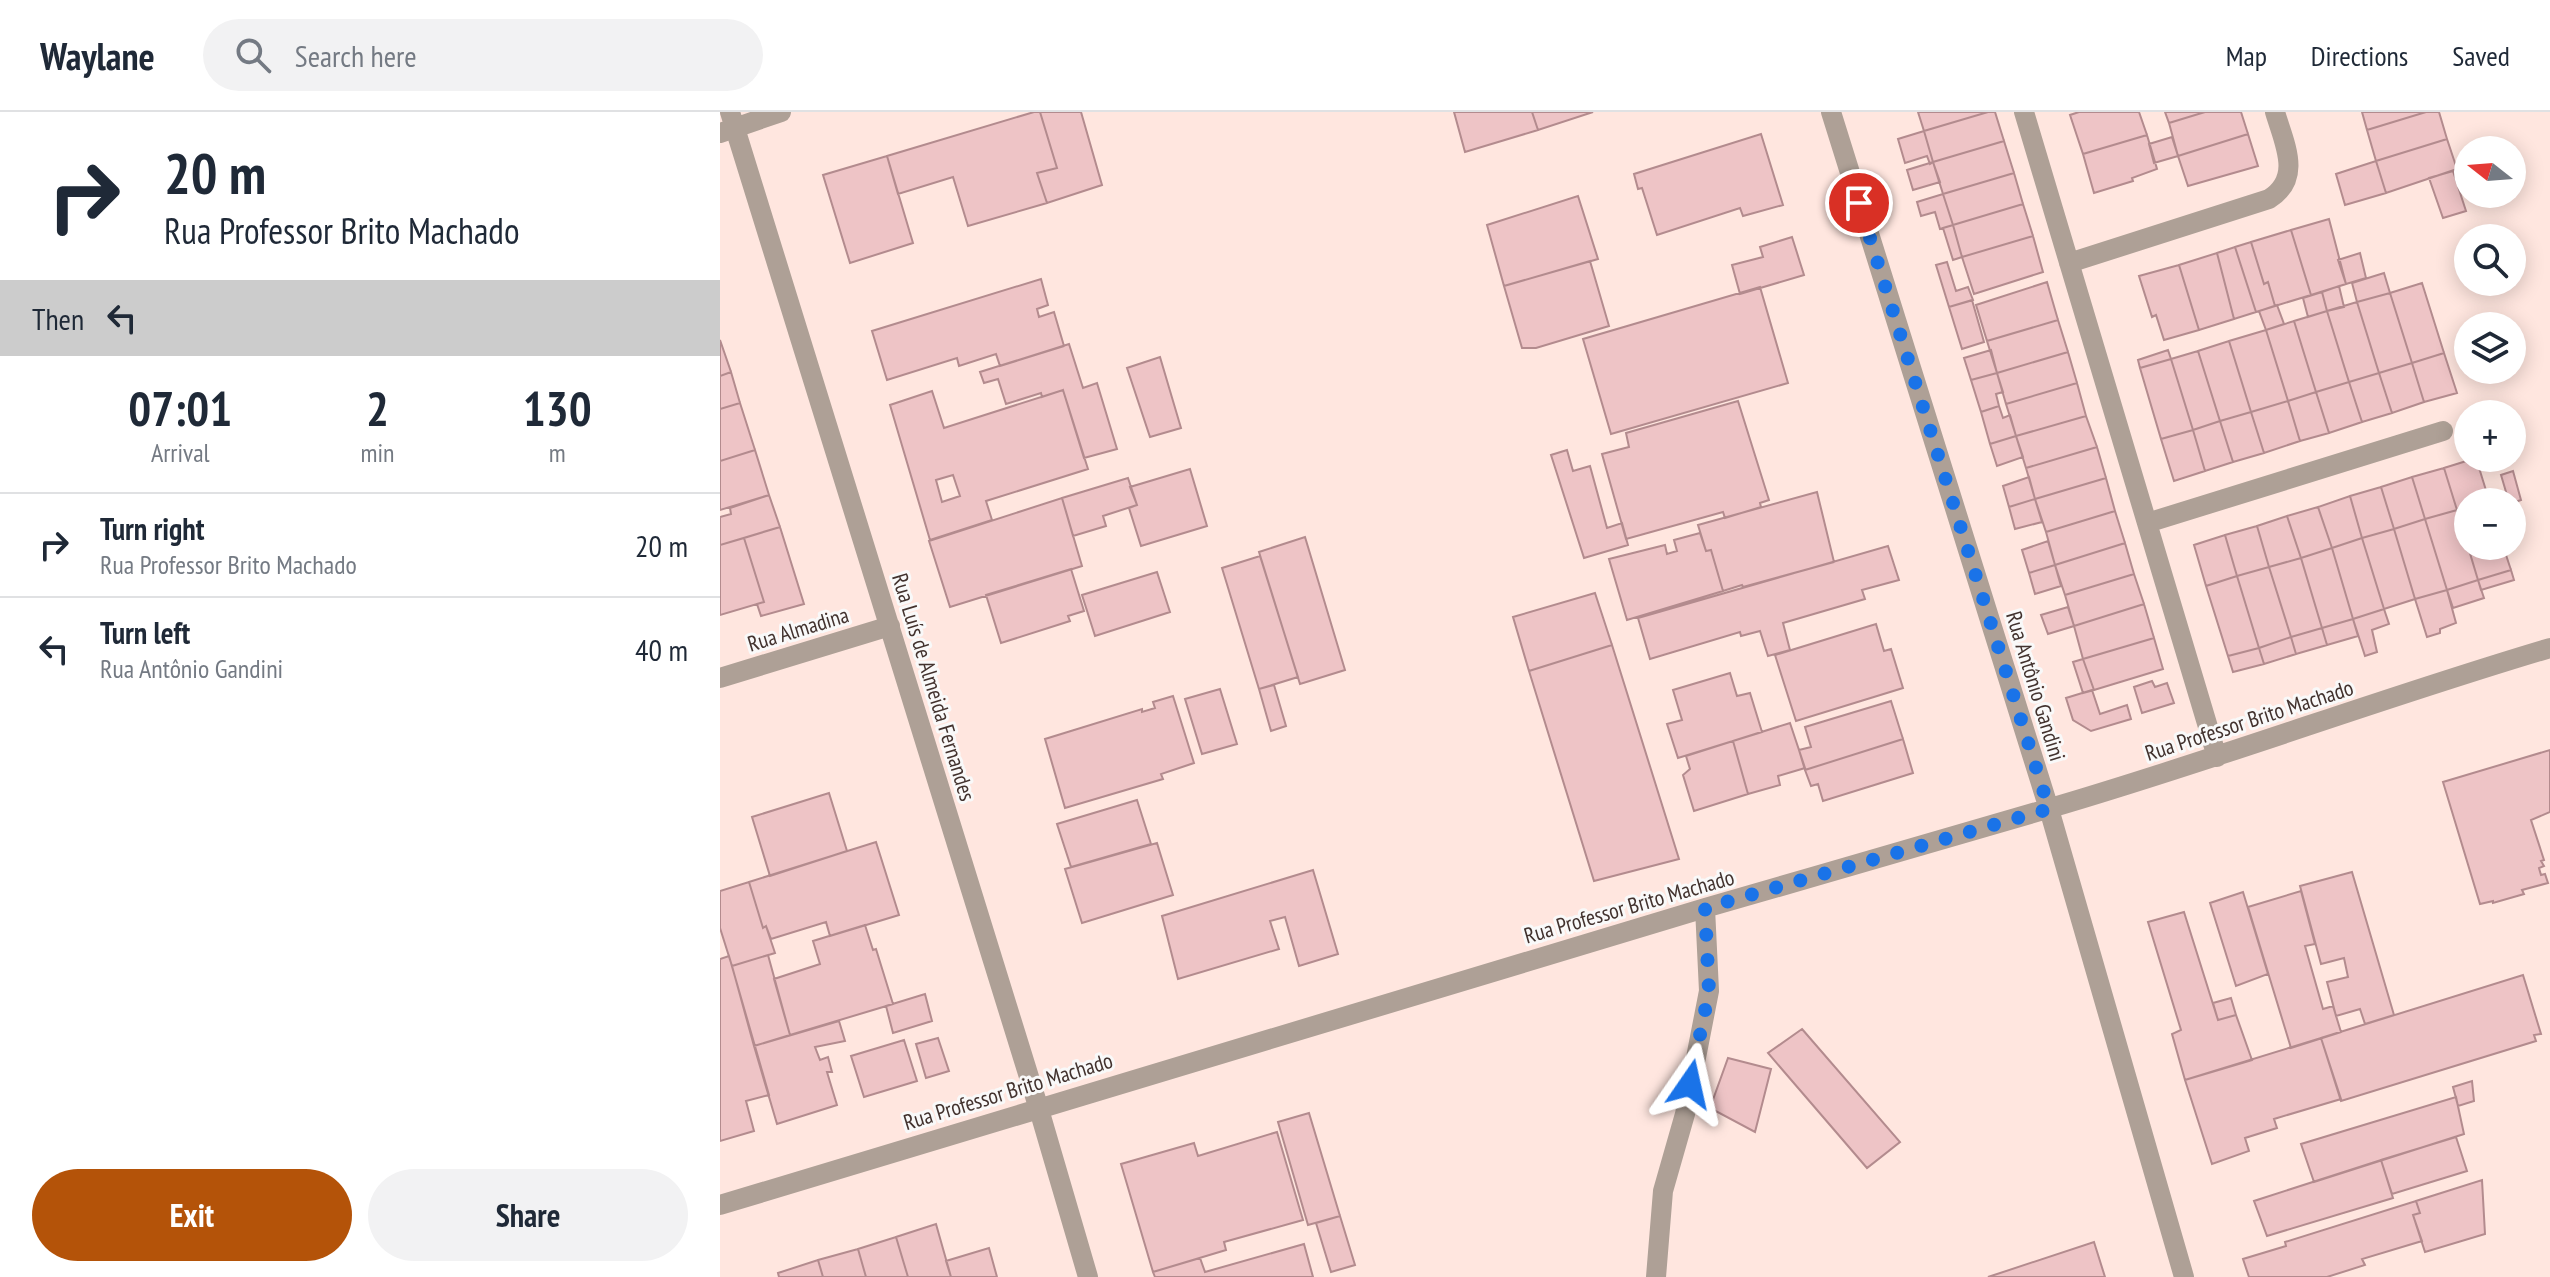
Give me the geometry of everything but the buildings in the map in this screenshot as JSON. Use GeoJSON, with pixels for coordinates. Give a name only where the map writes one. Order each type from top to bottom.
{"type":"FeatureCollection","features":[{"type":"Feature","properties":{"kind":"street"},"geometry":{"type":"LineString","coordinates":[[729,124],[781,112]]}},
{"type":"Feature","properties":{"kind":"street","name":"Rua Antônio Gandini"},"geometry":{"type":"LineString","coordinates":[[1831,112],[2049,809],[2184,1277]]}},
{"type":"Feature","properties":{"kind":"street"},"geometry":{"type":"LineString","coordinates":[[2024,112],[2217,757]]}},
{"type":"Feature","properties":{"kind":"street"},"geometry":{"type":"LineString","coordinates":[[2069,263],[2269,199],[2280,192],[2288,176],[2289,161],[2275,112]]}},
{"type":"Feature","properties":{"kind":"street","name":"Rua Luís de Almeida Fernandes"},"geometry":{"type":"LineString","coordinates":[[729,124],[890,626],[1088,1277]]}},
{"type":"Feature","properties":{"kind":"street"},"geometry":{"type":"LineString","coordinates":[[2147,523],[2443,431]]}},
{"type":"Feature","properties":{"kind":"street","name":"Rua Almadina"},"geometry":{"type":"LineString","coordinates":[[720,678],[890,626]]}},
{"type":"Feature","properties":{"kind":"street","name":"Rua Professor Brito Machado"},"geometry":{"type":"LineString","coordinates":[[720,1205],[1038,1106],[2049,809],[2550,648]]}},
{"type":"Feature","properties":{"kind":"street"},"geometry":{"type":"LineString","coordinates":[[1656,1277],[1663,1191],[1685,1114],[1709,991],[1705,908]]}},
{"type":"Feature","properties":{"kind":"route"},"geometry":{"type":"LineString","coordinates":[[1690,1084],[1709,991],[1705,908],[2049,809],[1859,203]]}}]}
